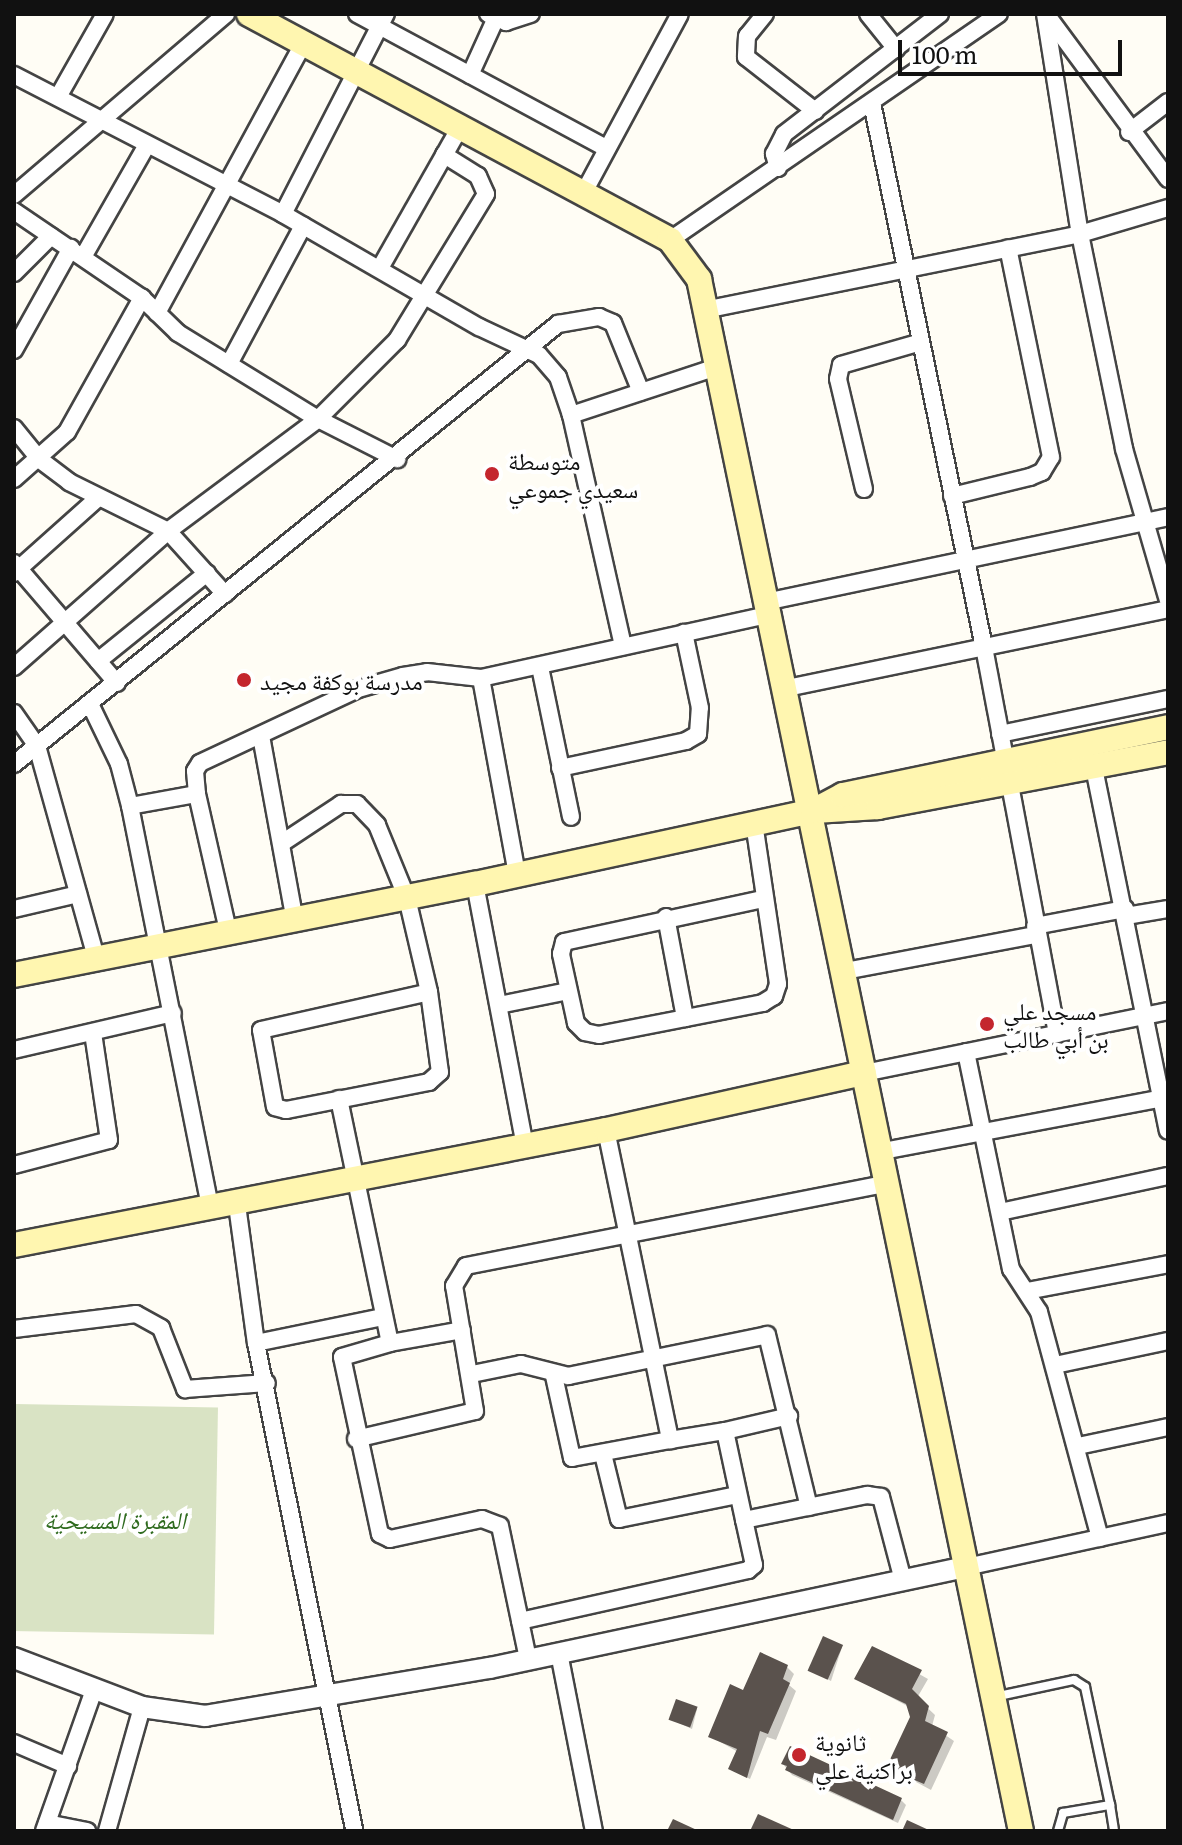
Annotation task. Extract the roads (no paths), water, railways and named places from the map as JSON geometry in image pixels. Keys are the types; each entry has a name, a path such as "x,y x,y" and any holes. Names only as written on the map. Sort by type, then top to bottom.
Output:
{"main road":[{"path":"249,14 670,240 699,279 709,309 1021,1831"},
{"path":"1008,772 1168,727"},
{"path":"14,975 229,935 813,811 843,795 1008,772 1094,768 1168,752"},
{"path":"14,1245 237,1205 606,1130 864,1073"}],"street":[{"path":"58,97 105,14"},
{"path":"14,195 226,14"},
{"path":"357,14 382,20 470,75 606,148"},
{"path":"470,75 492,16 518,21 531,14"},
{"path":"583,194 680,14"},
{"path":"765,14 747,36 746,57 815,111"},
{"path":"868,14 896,49"},
{"path":"778,168 776,144 940,14"},
{"path":"670,240 999,14"},
{"path":"1045,14 1129,132 1168,179"},
{"path":"1045,14 1080,234 1144,521 1168,600"},
{"path":"283,214 382,20"},
{"path":"157,313 303,44"},
{"path":"14,75 283,214 380,268 426,299 549,364 571,415 623,646"},
{"path":"1129,132 1168,102"},
{"path":"872,103 964,562 984,647 1035,931 1057,1034"},
{"path":"380,268 459,129"},
{"path":"14,350 147,145"},
{"path":"14,667 168,531 318,419 370,372 426,299 486,194 478,176 444,155"},
{"path":"709,309 1080,234 1168,208"},
{"path":"14,211 142,298 178,333 318,419 397,459"},
{"path":"229,364 303,226"},
{"path":"14,273 51,236"},
{"path":"952,496 1030,477 1049,465 1008,248"},
{"path":"14,479 67,432 142,298"},
{"path":"14,764 91,706 225,594 397,459 524,349 558,324 599,317 613,323 641,392"},
{"path":"864,489 838,379 841,365 921,342"},
{"path":"571,415 720,366"},
{"path":"14,428 39,459 98,498 168,531 225,594"},
{"path":"98,498 16,569 117,683"},
{"path":"229,935 197,794 195,771 200,763 358,689 427,672 481,678 540,667 684,633 771,608 1168,517"},
{"path":"98,661 207,573"},
{"path":"787,688 1168,609"},
{"path":"560,768 686,741 698,734 700,708 684,633"},
{"path":"540,667 571,817"},
{"path":"481,678 517,874"},
{"path":"1000,734 1168,699"},
{"path":"91,706 119,764 130,806 210,1208"},
{"path":"14,713 37,746 96,958"},
{"path":"261,736 295,921"},
{"path":"1094,768 1165,1097 1168,1131"},
{"path":"130,806 197,794"},
{"path":"282,843 328,809 357,804 389,847 407,898 429,992 440,1061 437,1078 286,1110 275,1107 261,1030 429,992"},
{"path":"754,823 778,984 774,996 763,1003 591,1034 576,1023 561,954 564,942 666,917 763,899"},
{"path":"475,884 525,1146"},
{"path":"14,909 78,894"},
{"path":"845,971 1125,913 1168,909"},
{"path":"666,917 685,1018"},
{"path":"499,1005 568,991"},
{"path":"864,1073 1168,1011"},
{"path":"14,1050 173,1013"},
{"path":"14,1165 109,1140 93,1033"},
{"path":"966,1052 1011,1269 1039,1312 1078,1446 1100,1538"},
{"path":"883,1151 1165,1097"},
{"path":"339,1099 390,1343"},
{"path":"606,1130 670,1440"},
{"path":"1000,1212 1168,1176"},
{"path":"356,1439 471,1415 477,1406 454,1286 466,1266 890,1183"},
{"path":"237,1205 256,1343 267,1383 324,1699 354,1831"},
{"path":"1027,1291 1168,1264"},
{"path":"14,1329 136,1314 161,1328 185,1389 267,1383"},
{"path":"256,1343 383,1317"},
{"path":"462,1330 390,1343 342,1357 356,1439 384,1538 482,1519 500,1526 528,1659"},
{"path":"472,1374 521,1364 554,1376 767,1335 809,1507"},
{"path":"1055,1365 1168,1341"},
{"path":"554,1376 569,1454 577,1459 789,1416"},
{"path":"1078,1446 1168,1427"},
{"path":"520,1621 748,1570 754,1565 725,1431"},
{"path":"603,1454 619,1519 737,1495"},
{"path":"744,1520 881,1497 903,1580"},
{"path":"14,1658 142,1707 205,1716 324,1699 559,1653 1168,1523"},
{"path":"559,1653 594,1831"},
{"path":"87,1831 45,1827 94,1690"},
{"path":"107,1831 142,1707"},
{"path":"14,1743 68,1766"}],"lane":[{"path":"994,1697 1074,1680 1085,1687 1114,1831"},
{"path":"1058,1831 1063,1813 1110,1805"}],"place":[{"name":"متوسطة سعيدي جموعي","path":"492,474"},
{"name":"مدرسة بوكفة مجيد","path":"244,680"},
{"name":"مسجد علي بن أبي طالب","path":"987,1024"},
{"name":"ثانوية براكنية علي","path":"799,1755"}],"park label":[{"name":"المقبرة المسيحية","path":"115,1519"}]}
